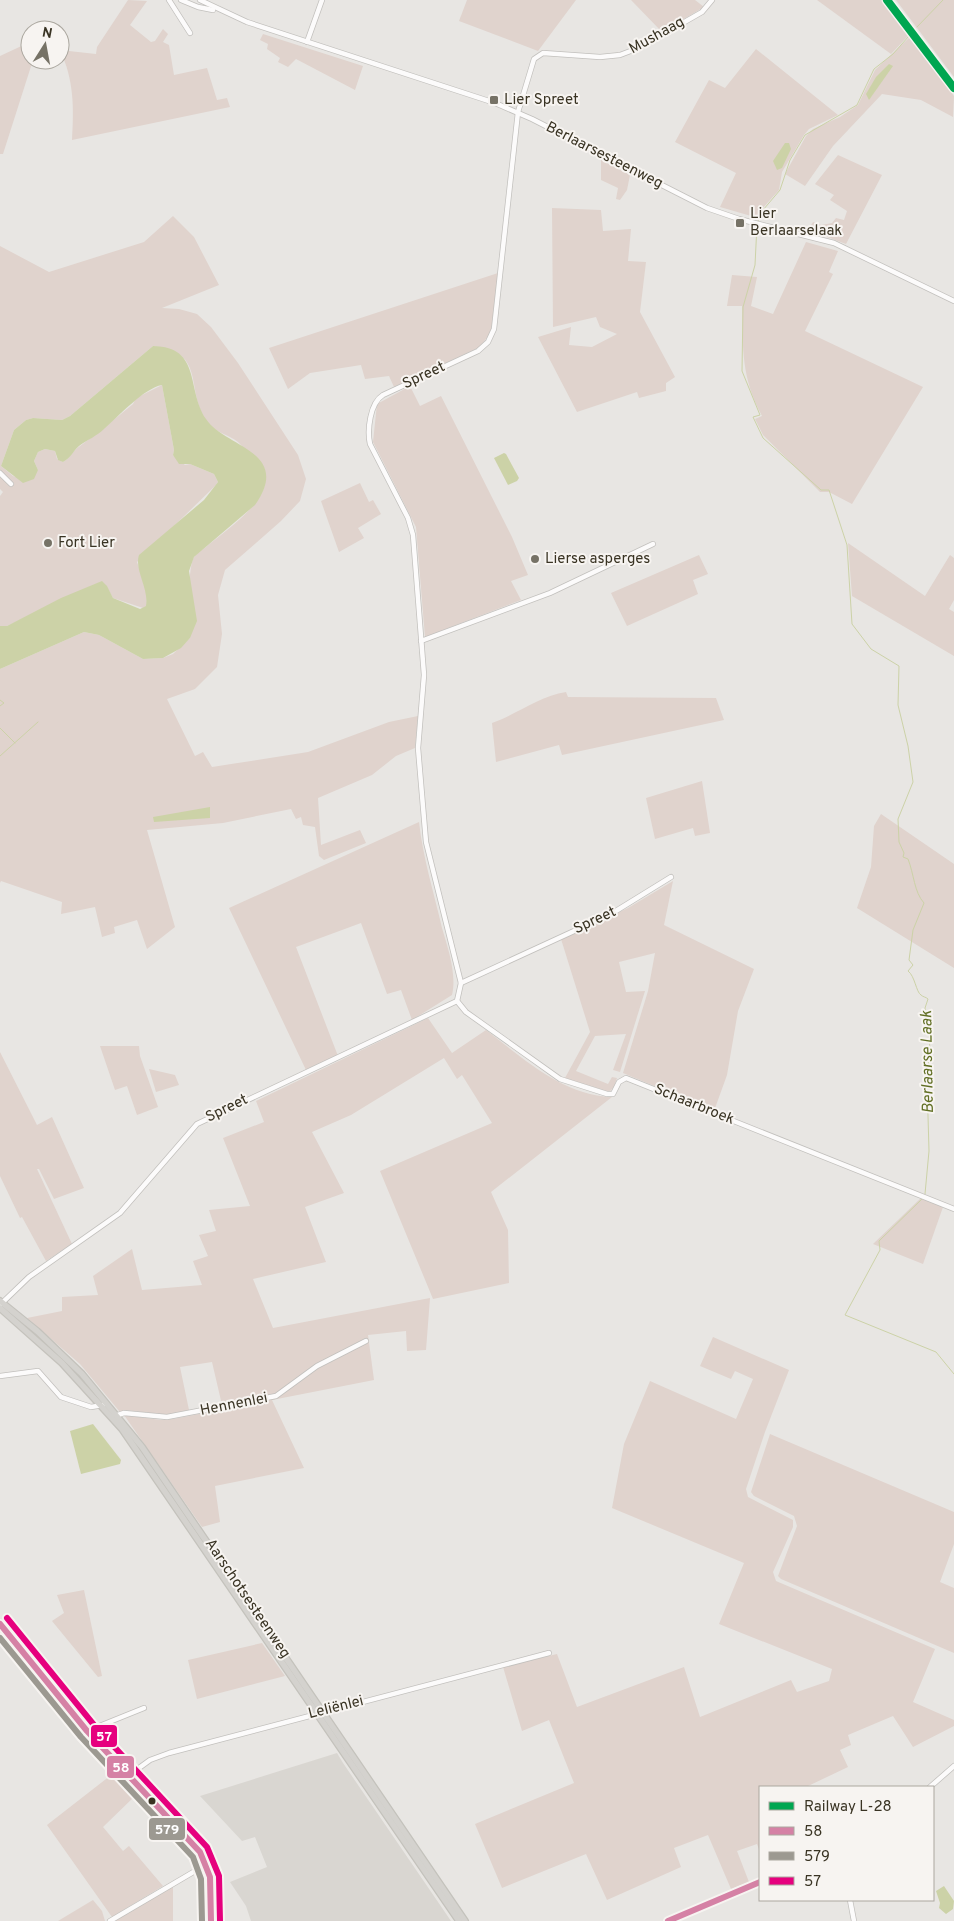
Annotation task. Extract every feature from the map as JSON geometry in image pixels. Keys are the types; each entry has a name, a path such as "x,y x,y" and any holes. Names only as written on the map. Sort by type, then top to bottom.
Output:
{"main road":[{"name":"Aarschotsesteenweg","path":"0,1304 103,1405 140,1453 465,1921"},
{"name":"Aarschotsesteenweg","path":"0,1304 37,1332 82,1374 118,1415 161,1474 459,1921"}],"street":[{"path":"169,0 190,33"},
{"name":"Berlaarsesteenweg","path":"181,0 198,7 216,9"},
{"name":"Berlaarsesteenweg","path":"200,0 241,20 463,91 518,112 706,208 757,224 834,243 954,301"},
{"path":"307,42 322,0"},
{"name":"Mushaag","path":"518,112 534,59 539,54 620,55 641,47 702,12 712,0"},
{"name":"Spreet","path":"0,1304 29,1277 120,1213 197,1124 457,1000 460,983 426,842 418,748 424,684 412,526 370,444 369,432 374,406 379,398 478,350 491,338 494,329 518,112"},
{"path":"0,473 11,484"},
{"path":"421,641 550,592 653,544"},
{"name":"Spreet","path":"460,983 611,914 671,876"},
{"name":"Schaarbroek","path":"457,1000 466,1012 566,1082 613,1094 619,1082 626,1078 954,1209"},
{"name":"Hennenlei","path":"118,1415 124,1413 167,1418 276,1396 317,1366 366,1341"},
{"path":"0,1376 38,1372 61,1397 91,1407 103,1405"},
{"path":"0,1624 87,1731 200,1852 207,1864 212,1886 211,1921"},
{"name":"Leliënlei","path":"128,1776 146,1762 159,1756 549,1653"},
{"path":"87,1731 144,1708"},
{"path":"931,1786 954,1766"},
{"path":"110,1921 207,1864"},
{"path":"668,1921 759,1882"},
{"path":"850,1901 854,1921"}],"shaded area":[{"path":"128,0 147,1 130,25 151,42 155,41 163,29 168,34 163,42 169,45 174,75 207,68 217,100 227,98 230,107 72,140 72,94 67,70 70,70 70,51 96,54 97,47"},
{"path":"467,0 576,0 538,51 459,21"},
{"path":"631,0 695,0 704,7 662,32"},
{"path":"817,0 882,0 909,35 891,54"},
{"path":"896,0 954,0 954,77"},
{"path":"263,34 363,66 355,90 296,59 288,67 278,62 280,58 267,49 268,44 260,40"},
{"path":"910,37 954,96 953,117 921,100 882,94 833,146 805,186 785,174 806,136 813,129 840,117 858,105 875,70"},
{"path":"20,47 20,70 30,70 3,154 0,154 0,56"},
{"path":"756,49 838,115 809,129 804,135 782,172 779,190 762,209 758,218 720,207 736,173 675,142 709,80 725,88"},
{"path":"889,64 893,66 869,100 866,94 876,77"},
{"path":"785,143 789,143 791,149 782,168 777,170 773,161"},
{"path":"838,155 882,175 846,244 808,230 813,222 821,225 832,223 836,218 844,220 847,211 830,200 834,195 815,184"},
{"path":"601,160 630,175 627,190 620,200 616,199 618,188 601,180"},
{"path":"552,208 601,210 603,231 631,229 628,261 646,262 640,312 675,377 666,383 666,391 639,398 637,392 577,412 538,337 571,327 569,345 592,347 617,334 600,327 596,317 553,327"},
{"path":"173,216 194,237 219,285 162,308 179,309 197,314 211,327 238,363 298,455 306,479 300,501 281,521 225,570 218,595 222,634 217,667 195,689 167,699 195,756 203,752 212,767 308,752 389,722 418,716 415,748 396,756 372,775 318,798 321,845 360,830 366,843 324,860 319,856 315,827 303,825 301,817 296,819 291,809 223,823 147,830 175,927 147,949 137,920 114,927 115,933 102,937 95,907 61,914 62,902 1,881 0,883 0,669 84,632 99,635 143,659 163,658 173,654 190,638 189,585 193,559 242,518 263,491 265,483 258,468 238,442 216,430 209,424 201,412 192,375 182,356 170,350 153,346 70,416 62,420 33,418 26,420 14,430 1,466 13,476 19,478 38,470 34,461 38,452 45,449 55,451 57,459 63,462 133,404 136,398 162,385 174,450 173,455 185,465 190,464 214,474 218,482 137,562 146,588 147,606 143,608 113,598 108,589 87,588 7,626 0,626 0,496 3,492 0,489 0,246 49,272 144,242"},
{"path":"806,242 838,251 829,272 833,274 805,331 923,387 852,504 829,492 820,492 763,435 755,419 762,416 750,388 744,362 742,306 727,306 732,275 757,277 751,306 773,314"},
{"path":"498,273 491,332 480,347 394,387 389,376 365,379 361,365 310,373 288,389 269,348"},
{"path":"153,346 169,348 179,354 186,362 200,407 206,419 215,429 252,452 261,461 266,473 265,487 255,505 194,557 189,571 197,621 190,638 181,648 163,658 143,659 99,635 84,632 0,669 0,626 7,626 61,598 102,581 113,598 140,609 146,606 145,593 138,567 139,555 204,500 218,482 214,474 190,464 179,464 173,455 174,450 162,385 147,391 139,397 101,431 79,446 63,462 58,460 55,451 45,449 38,452 34,461 38,470 34,479 23,483 1,466 14,430 26,420 33,418 62,420 70,416"},
{"path":"410,386 420,406 441,396 512,537 528,575 511,581 521,600 425,637 416,527 373,442 377,404"},
{"path":"504,453 519,478 508,485 494,458"},
{"path":"360,483 369,502 373,500 381,514 358,528 364,538 339,552 321,501"},
{"path":"848,543 925,596 950,555 954,558 954,600 949,609 954,612 954,656 852,596"},
{"path":"699,555 708,574 693,580 698,594 627,626 611,593"},
{"path":"566,692 568,697 716,698 724,720 562,755 559,745 496,762 492,723 547,697"},
{"path":"702,781 710,833 695,836 693,828 655,839 646,798"},
{"path":"210,807 210,818 154,822 153,817"},
{"path":"881,814 954,864 954,968 857,908 871,867 874,826"},
{"path":"419,822 426,862 451,962 452,995 412,1020 401,990 387,994 361,923 296,947 338,1056 306,1070 229,908"},
{"path":"673,881 664,925 754,969 738,1011 727,1075 714,1111 623,1073 648,991 655,953 619,962 626,992 645,991 620,1072 613,1070 626,1034 595,1036 576,1071 608,1084 612,1077 617,1078 614,1087 609,1092 565,1078 590,1032 561,939 628,908"},
{"path":"428,1018 452,1053 486,1030 544,1074 560,1083 594,1095 612,1097 491,1192 508,1230 509,1283 433,1299 380,1171 492,1123 462,1075 457,1079 444,1058 351,1115 312,1132 344,1193 305,1207 326,1262 253,1279 273,1328 430,1298 426,1350 407,1351 406,1331 368,1335 374,1380 272,1400 304,1468 215,1486 220,1522 202,1527 124,1415 161,1420 173,1419 271,1400 271,1396 222,1405 212,1362 180,1367 189,1410 167,1415 125,1410 120,1412 80,1364 27,1318 62,1311 62,1297 98,1295 93,1276 132,1249 142,1290 202,1285 193,1261 208,1256 199,1235 216,1231 209,1210 250,1206 223,1138 264,1122 256,1101"},
{"path":"100,1046 139,1046 140,1056 158,1107 137,1115 127,1086 115,1090"},
{"path":"0,1052 37,1125 52,1117 84,1188 54,1199 39,1169 37,1169 72,1244 46,1261 22,1217 20,1218 0,1176"},
{"path":"149,1069 175,1075 179,1085 156,1092"},
{"path":"921,1198 943,1207 923,1264 873,1244"},
{"path":"713,1337 789,1370 765,1432 746,1489 748,1497 793,1520 793,1527 773,1572 776,1581 935,1649 913,1702 954,1720 954,1726 913,1747 893,1716 848,1735 851,1745 840,1750 848,1767 808,1786 759,1786 759,1849 757,1844 737,1851 749,1882 731,1889 708,1835 674,1848 681,1867 607,1900 586,1854 502,1888 475,1824 574,1783 549,1720 522,1731 503,1667 557,1654 577,1707 684,1667 700,1717 791,1680 797,1692 829,1681 832,1669 719,1624 744,1563 612,1508 624,1444 650,1381 736,1419 753,1379 735,1371 731,1379 700,1366"},
{"path":"93,1424 121,1460 120,1464 81,1474 70,1431"},
{"path":"770,1434 954,1512 954,1544 940,1582 954,1588 954,1653 781,1579 778,1576 797,1526 794,1516 754,1496 751,1492"},
{"path":"84,1590 102,1676 98,1677 52,1621 64,1613 57,1595"},
{"path":"262,1643 285,1676 197,1699 188,1660"},
{"path":"337,1753 451,1921 251,1921 246,1906 230,1882 267,1867 255,1837 242,1841 200,1796"},
{"path":"115,1772 137,1794 103,1827 123,1851 129,1846 163,1886 112,1917 47,1825"},
{"path":"173,1886 173,1921 115,1921 167,1890"},
{"path":"944,1886 954,1901 953,1909 946,1914 939,1908 940,1903 936,1891"},
{"path":"93,1900 102,1911 105,1921 58,1921"}],"waterway":[{"name":"Berlaarse Laak","path":"917,27 943,0"},
{"name":"Berlaarse Laak","path":"758,221 763,210 780,190 790,160 805,135 857,105 874,69 893,54 909,36"},
{"name":"Berlaarse Laak","path":"757,225 755,265 743,307 742,371 760,415 753,417 763,438 821,490 829,490 847,545 852,624 871,649 899,666 898,705 908,746 913,782 898,819 899,842 904,853 903,857 908,859 916,888 924,903 913,930 909,960 913,965 908,971 919,993 928,999 925,1008 930,1048 927,1081 929,1151 925,1194"},
{"path":"0,700 4,703 0,706"},
{"path":"0,756 38,722"},
{"path":"0,728 15,743"},
{"name":"Berlaarse Laak","path":"923,1198 879,1241 880,1250 845,1315 936,1352 954,1374"}],"rail line":[{"name":"L-28","path":"887,0 954,88"}],"transit line":[{"name":"57","path":"7,1618 94,1725 207,1847 219,1876 220,1921"},
{"name":"58","path":"0,1624 87,1731 200,1852 210,1877 211,1921"},
{"name":"579","path":"0,1638 81,1737 193,1857 201,1879 202,1921"},
{"name":"58","path":"668,1921 759,1882"}],"place":[{"name":"Lier Spreet","path":"494,100"},
{"name":"Lier Berlaarselaak","path":"740,223"},
{"name":"Fort Lier","path":"48,543"},
{"name":"Lierse asperges","path":"535,559"}]}
